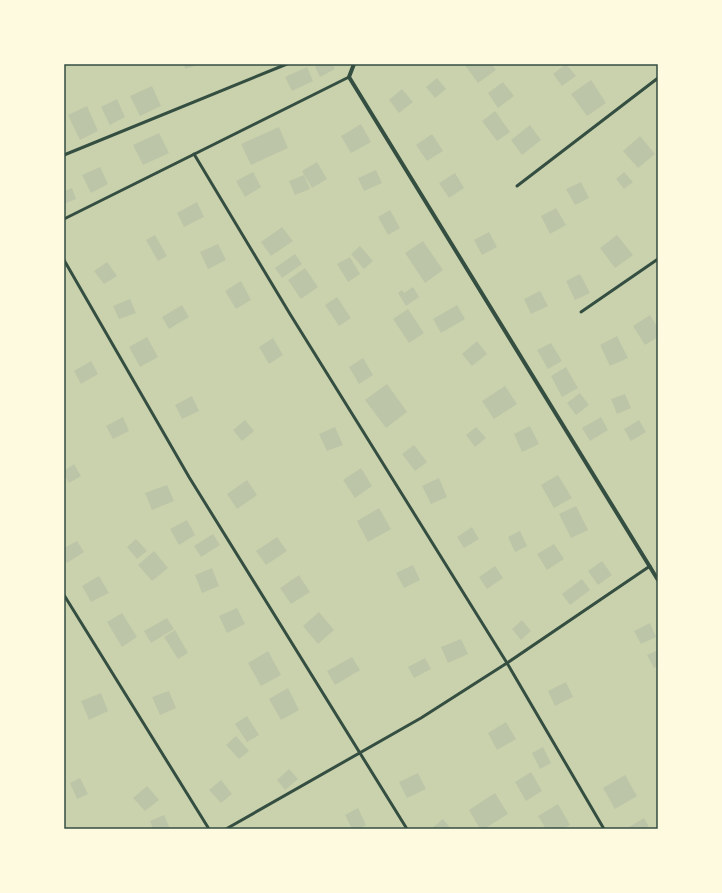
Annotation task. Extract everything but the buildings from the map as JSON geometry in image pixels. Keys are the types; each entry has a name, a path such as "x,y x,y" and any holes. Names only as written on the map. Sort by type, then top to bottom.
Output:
{"street":[{"path":"354,64 348,77 658,580"}],"lane":[{"path":"64,155 287,64"},
{"path":"64,219 348,77"},
{"path":"517,186 658,78"},
{"path":"194,154 294,321 507,663 604,829"},
{"path":"581,312 658,259"},
{"path":"64,260 189,476 359,754 407,829"},
{"path":"226,829 421,718 507,663 650,566"},
{"path":"64,595 209,829"}],"green space":[{"path":"64,64 658,64 658,829 64,829"}]}
